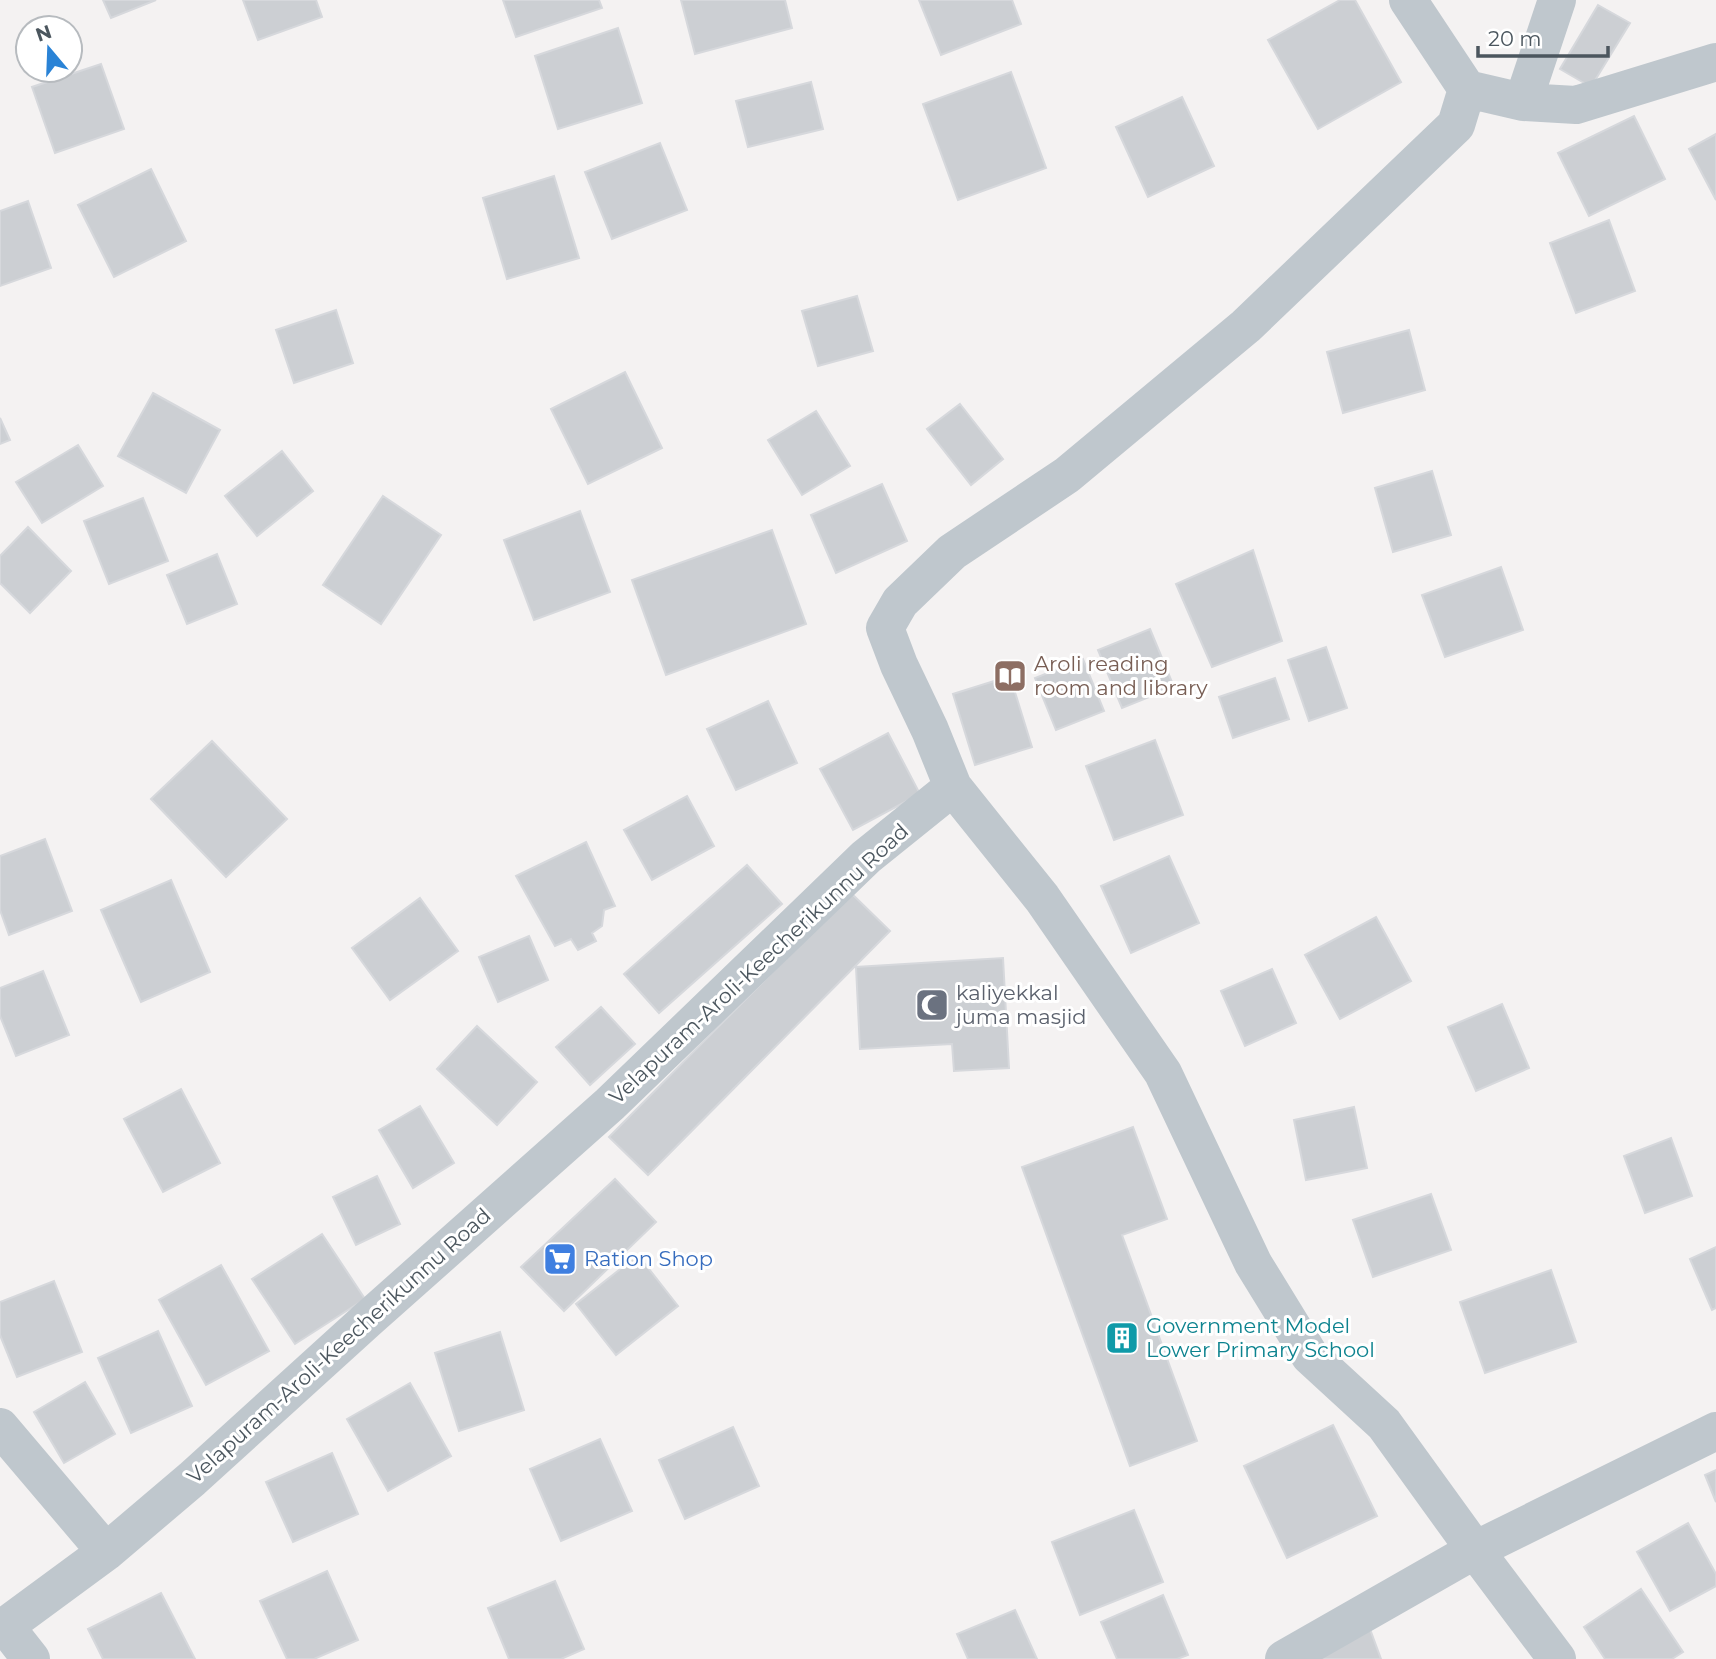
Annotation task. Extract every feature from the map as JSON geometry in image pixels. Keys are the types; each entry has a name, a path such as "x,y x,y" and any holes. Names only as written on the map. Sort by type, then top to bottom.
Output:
{"street":[{"path":"1408,0 1467,89 1523,102 1576,105 1716,62"},
{"path":"1523,102 1557,0"},
{"path":"1467,89 1457,125 1246,326 1067,475 952,552 900,602 885,628 953,787 1042,898 1163,1073 1253,1263 1310,1356 1384,1424 1557,1659"},
{"name":"Velapuram-Aroli-Keecherikunnu Road","path":"3,1628 106,1552 192,1479 610,1104 866,858 953,787"},
{"path":"0,1427 106,1552"},
{"path":"1284,1659 1475,1550 1716,1431"},
{"path":"3,1628 31,1659"}],"building":[{"path":"103,0 156,0 111,18"},
{"path":"243,0 316,0 322,17 258,40"},
{"path":"503,0 599,0 602,8 516,37"},
{"path":"681,0 785,0 792,28 695,54"},
{"path":"919,0 1012,0 1021,24 941,55"},
{"path":"1340,0 1355,0 1401,82 1318,129 1268,40"},
{"path":"1598,5 1630,23 1591,87 1560,69"},
{"path":"618,28 642,103 558,129 535,56"},
{"path":"101,64 124,129 55,153 32,87 41,84 84,84 84,70"},
{"path":"1011,72 1046,168 958,200 923,104"},
{"path":"811,82 823,129 748,147 736,101"},
{"path":"1182,97 1214,166 1148,197 1116,127"},
{"path":"1634,116 1665,179 1589,216 1558,153"},
{"path":"1716,134 1716,200 1689,149"},
{"path":"660,143 687,210 612,239 585,172"},
{"path":"151,169 186,241 114,277 78,205"},
{"path":"554,176 579,258 507,279 483,198"},
{"path":"28,201 51,268 0,286 0,211"},
{"path":"1609,220 1635,291 1576,313 1550,243"},
{"path":"857,296 873,351 818,366 802,311"},
{"path":"336,310 353,363 294,383 276,330"},
{"path":"1409,330 1425,390 1343,413 1327,352"},
{"path":"625,372 662,448 588,484 551,409"},
{"path":"153,393 220,430 186,493 118,456"},
{"path":"960,404 1003,459 971,485 927,429"},
{"path":"816,411 850,466 802,495 768,440"},
{"path":"0,418 10,440 0,444"},
{"path":"78,445 103,486 42,523 16,482"},
{"path":"282,451 313,491 257,536 225,496"},
{"path":"1432,471 1451,535 1393,552 1375,488"},
{"path":"882,484 907,541 836,573 811,515"},
{"path":"383,496 441,535 381,624 323,585"},
{"path":"143,498 168,561 109,584 84,521"},
{"path":"580,511 610,592 534,620 504,540"},
{"path":"28,527 71,571 30,613 0,583 0,556"},
{"path":"772,530 806,624 666,675 632,580"},
{"path":"1253,550 1282,641 1212,667 1176,584"},
{"path":"217,554 237,604 187,624 167,575"},
{"path":"1501,567 1523,630 1445,657 1422,595"},
{"path":"1150,629 1174,687 1122,708 1098,650"},
{"path":"1326,647 1347,708 1309,721 1288,660"},
{"path":"1083,659 1104,711 1056,730 1035,678"},
{"path":"1010,676 1032,747 975,765 953,694"},
{"path":"1275,678 1289,719 1233,738 1219,697"},
{"path":"768,701 797,763 736,790 707,729"},
{"path":"888,733 920,794 853,830 820,769"},
{"path":"1155,740 1183,815 1114,840 1086,766"},
{"path":"212,741 287,819 226,877 151,799"},
{"path":"687,796 714,846 652,880 624,830"},
{"path":"45,839 72,911 9,935 0,910 0,856"},
{"path":"586,842 615,906 604,910 602,926 592,933 596,941 578,950 571,939 555,946 516,876"},
{"path":"1169,856 1199,923 1131,953 1101,886"},
{"path":"747,865 782,904 659,1013 624,974"},
{"path":"171,880 210,972 141,1002 101,910"},
{"path":"851,893 890,931 648,1175 609,1137"},
{"path":"420,898 458,951 390,1000 352,948"},
{"path":"1376,917 1411,981 1340,1019 1305,955"},
{"path":"529,936 548,980 498,1002 479,957"},
{"name":"kaliyekkal juma masjid","path":"1003,958 1009,1068 954,1071 952,1044 860,1049 856,967"},
{"path":"1272,969 1296,1023 1245,1046 1221,991"},
{"path":"43,971 69,1035 16,1056 0,1016 0,988"},
{"path":"1502,1004 1529,1068 1476,1091 1448,1027"},
{"path":"601,1007 635,1044 590,1085 556,1047"},
{"path":"477,1026 537,1082 497,1125 437,1069"},
{"path":"181,1089 220,1163 163,1192 124,1119"},
{"path":"420,1106 454,1163 413,1188 379,1130"},
{"path":"1354,1107 1367,1168 1306,1180 1294,1120"},
{"name":"Government Model Lower Primary School","path":"1133,1127 1167,1219 1122,1235 1197,1441 1130,1466 1022,1167"},
{"path":"1671,1138 1692,1196 1645,1213 1624,1156"},
{"path":"377,1176 400,1224 356,1245 333,1197"},
{"path":"615,1179 656,1222 564,1311 521,1267"},
{"path":"1431,1194 1451,1250 1373,1277 1353,1220"},
{"path":"322,1234 365,1299 295,1344 252,1279"},
{"path":"1716,1247 1716,1308 1712,1310 1690,1259"},
{"path":"638,1255 678,1306 616,1355 576,1304"},
{"path":"221,1265 269,1351 206,1385 159,1300"},
{"path":"1551,1270 1576,1342 1485,1373 1460,1302"},
{"path":"54,1281 82,1352 17,1377 0,1335 0,1302"},
{"path":"158,1331 192,1406 131,1433 98,1358"},
{"path":"500,1332 524,1410 459,1431 435,1353"},
{"path":"85,1382 115,1434 64,1463 34,1412"},
{"path":"410,1383 451,1456 388,1491 347,1419"},
{"path":"1333,1425 1377,1516 1287,1558 1244,1466"},
{"path":"733,1427 759,1486 685,1519 659,1460"},
{"path":"600,1439 632,1511 561,1541 530,1469"},
{"path":"332,1453 358,1514 293,1542 266,1482"},
{"path":"1716,1470 1716,1502 1705,1475"},
{"path":"1134,1510 1163,1582 1080,1615 1052,1542"},
{"path":"1688,1523 1716,1574 1716,1586 1670,1611 1637,1552"},
{"path":"327,1571 358,1640 314,1659 287,1659 260,1601"},
{"path":"555,1581 584,1649 561,1659 509,1659 488,1608"},
{"path":"1641,1589 1683,1652 1672,1659 1605,1659 1584,1627"},
{"path":"161,1593 195,1659 103,1659 88,1629"},
{"path":"1163,1595 1188,1655 1177,1659 1117,1659 1101,1622"},
{"path":"1015,1610 1037,1659 968,1659 957,1634"},
{"path":"1370,1629 1381,1659 1323,1659 1319,1647"}],"place":[{"name":"Aroli reading room and library","path":"1010,676"},
{"name":"kaliyekkal juma masjid","path":"932,1005"},
{"name":"Ration Shop","path":"560,1259"},
{"name":"Government Model Lower Primary School","path":"1122,1338"}]}
